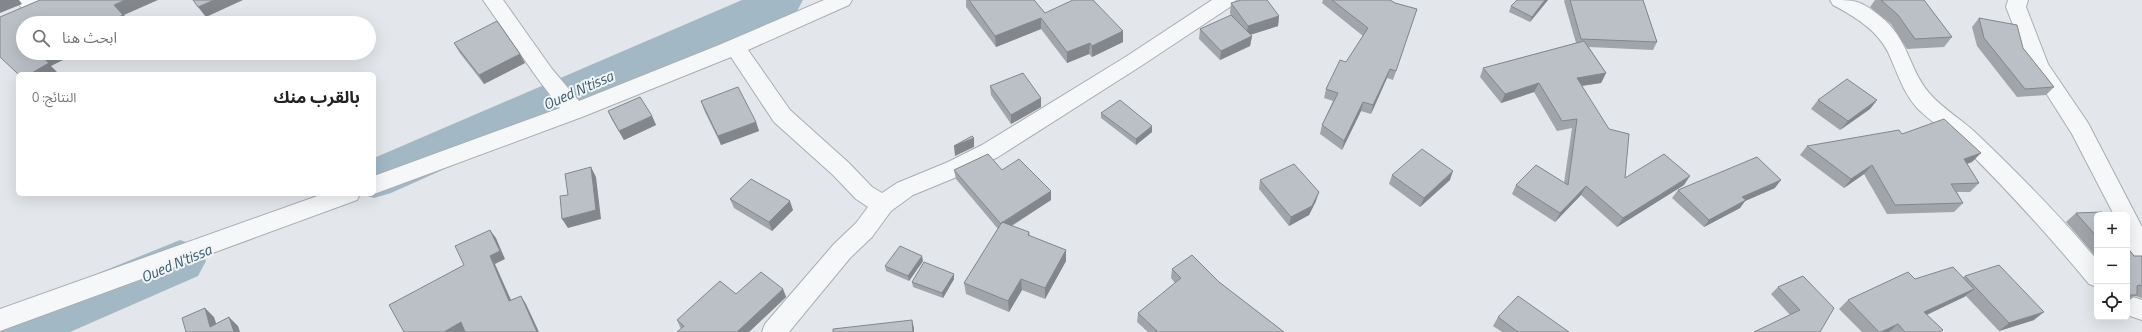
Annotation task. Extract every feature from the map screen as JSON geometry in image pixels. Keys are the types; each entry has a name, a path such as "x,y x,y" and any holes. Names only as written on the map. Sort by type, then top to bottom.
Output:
{"street":[{"path":"14,17 30,4 51,0"},
{"path":"493,0 544,74 575,110"},
{"path":"376,184 575,110 735,47 842,0"},
{"path":"774,332 842,251 864,230 883,205 905,189 956,168 990,151 1134,61 1226,0"},
{"path":"1840,0 1858,9 1882,30 1895,47 1906,74 1921,98 1968,137 2018,186 2049,220 2094,274"},
{"path":"2018,0 2016,7 2039,66 2080,129 2123,212"},
{"path":"735,47 782,116 841,169 864,193 883,205"},
{"path":"0,320 343,196"},
{"path":"2130,225 2142,251"},
{"path":"2130,306 2142,310"}],"building":[{"path":"40,0 125,0 114,5 123,15 121,16 16,16 16,60 46,60 49,63 33,72 16,72 0,57 0,17"},
{"path":"193,0 214,0 198,7"},
{"path":"969,0 1034,0 1045,13 1073,0 1093,0 1123,31 1092,46 1090,43 1067,52 1041,18 995,36"},
{"path":"1241,0 1267,0 1279,16 1248,26 1231,3"},
{"path":"1332,0 1390,0 1395,3 1417,9 1396,71 1390,69 1373,105 1363,102 1344,141 1322,125 1338,93 1326,89 1340,60 1346,62 1368,28"},
{"path":"1517,0 1545,0 1532,17 1511,6"},
{"path":"1570,0 1643,0 1657,42 1581,39"},
{"path":"1881,0 1924,0 1952,37 1915,39 1898,15"},
{"path":"1231,15 1252,36 1221,51 1200,29"},
{"path":"1979,18 2017,25 2023,48 2054,87 2025,89 1984,38"},
{"path":"497,21 520,54 479,75 454,43"},
{"path":"1584,41 1606,73 1577,78 1609,129 1629,134 1625,178 1664,154 1690,176 1623,218 1586,186 1560,213 1516,185 1536,165 1568,185 1577,119 1562,121 1539,83 1505,94 1483,68"},
{"path":"1023,73 1041,98 1011,115 990,86"},
{"path":"1847,79 1877,100 1848,121 1818,100"},
{"path":"738,87 756,122 718,136 701,101"},
{"path":"640,97 652,116 619,131 608,111"},
{"path":"1120,100 1152,126 1136,139 1101,113"},
{"path":"1944,119 1981,153 1964,159 1979,183 1951,184 1963,203 1895,205 1872,165 1851,179 1807,146 1899,130 1902,134"},
{"path":"972,136 974,138 954,146"},
{"path":"1422,149 1453,171 1424,198 1392,175"},
{"path":"988,154 1002,170 1019,159 1051,191 1001,224 954,170"},
{"path":"1757,157 1781,180 1742,197 1746,200 1709,220 1678,190"},
{"path":"1294,164 1319,192 1312,206 1291,217 1260,180"},
{"path":"591,167 596,210 562,219 560,196 568,195 565,174"},
{"path":"751,179 790,201 769,222 730,199"},
{"path":"2094,212 2094,234 2076,213"},
{"path":"1002,222 1029,232 1028,235 1066,250 1045,288 1021,279 1008,301 964,283"},
{"path":"490,230 500,251 490,256 509,301 521,296 537,332 465,332 461,322 444,332 404,332 389,305 464,265 455,246"},
{"path":"900,246 922,256 908,276 885,266"},
{"path":"2130,251 2134,256 2142,256 2142,286 2137,286 2137,295 2130,295"},
{"path":"1192,255 1219,282 1284,332 1156,332 1157,331 1138,313 1181,278 1172,269"},
{"path":"924,262 954,274 942,293 912,282"},
{"path":"1999,265 2044,312 2009,323 1965,276"},
{"path":"1953,267 1974,289 1924,312 1943,330 1939,332 1905,332 1898,324 1879,332 1848,300 1908,272 1915,279"},
{"path":"761,272 783,289 737,332 677,332 684,326 677,320 720,281 736,294"},
{"path":"1803,276 1834,308 1820,332 1754,332 1800,310 1778,287"},
{"path":"1518,296 1569,332 1518,332 1498,317"},
{"path":"205,308 210,327 229,317 234,332 186,332 182,318"},
{"path":"912,320 913,332 833,332 833,329"}],"waterway":[{"name":"Oued N'tissa","path":"376,178 782,0"},
{"name":"Oued N'tissa","path":"14,332 180,261"}]}
